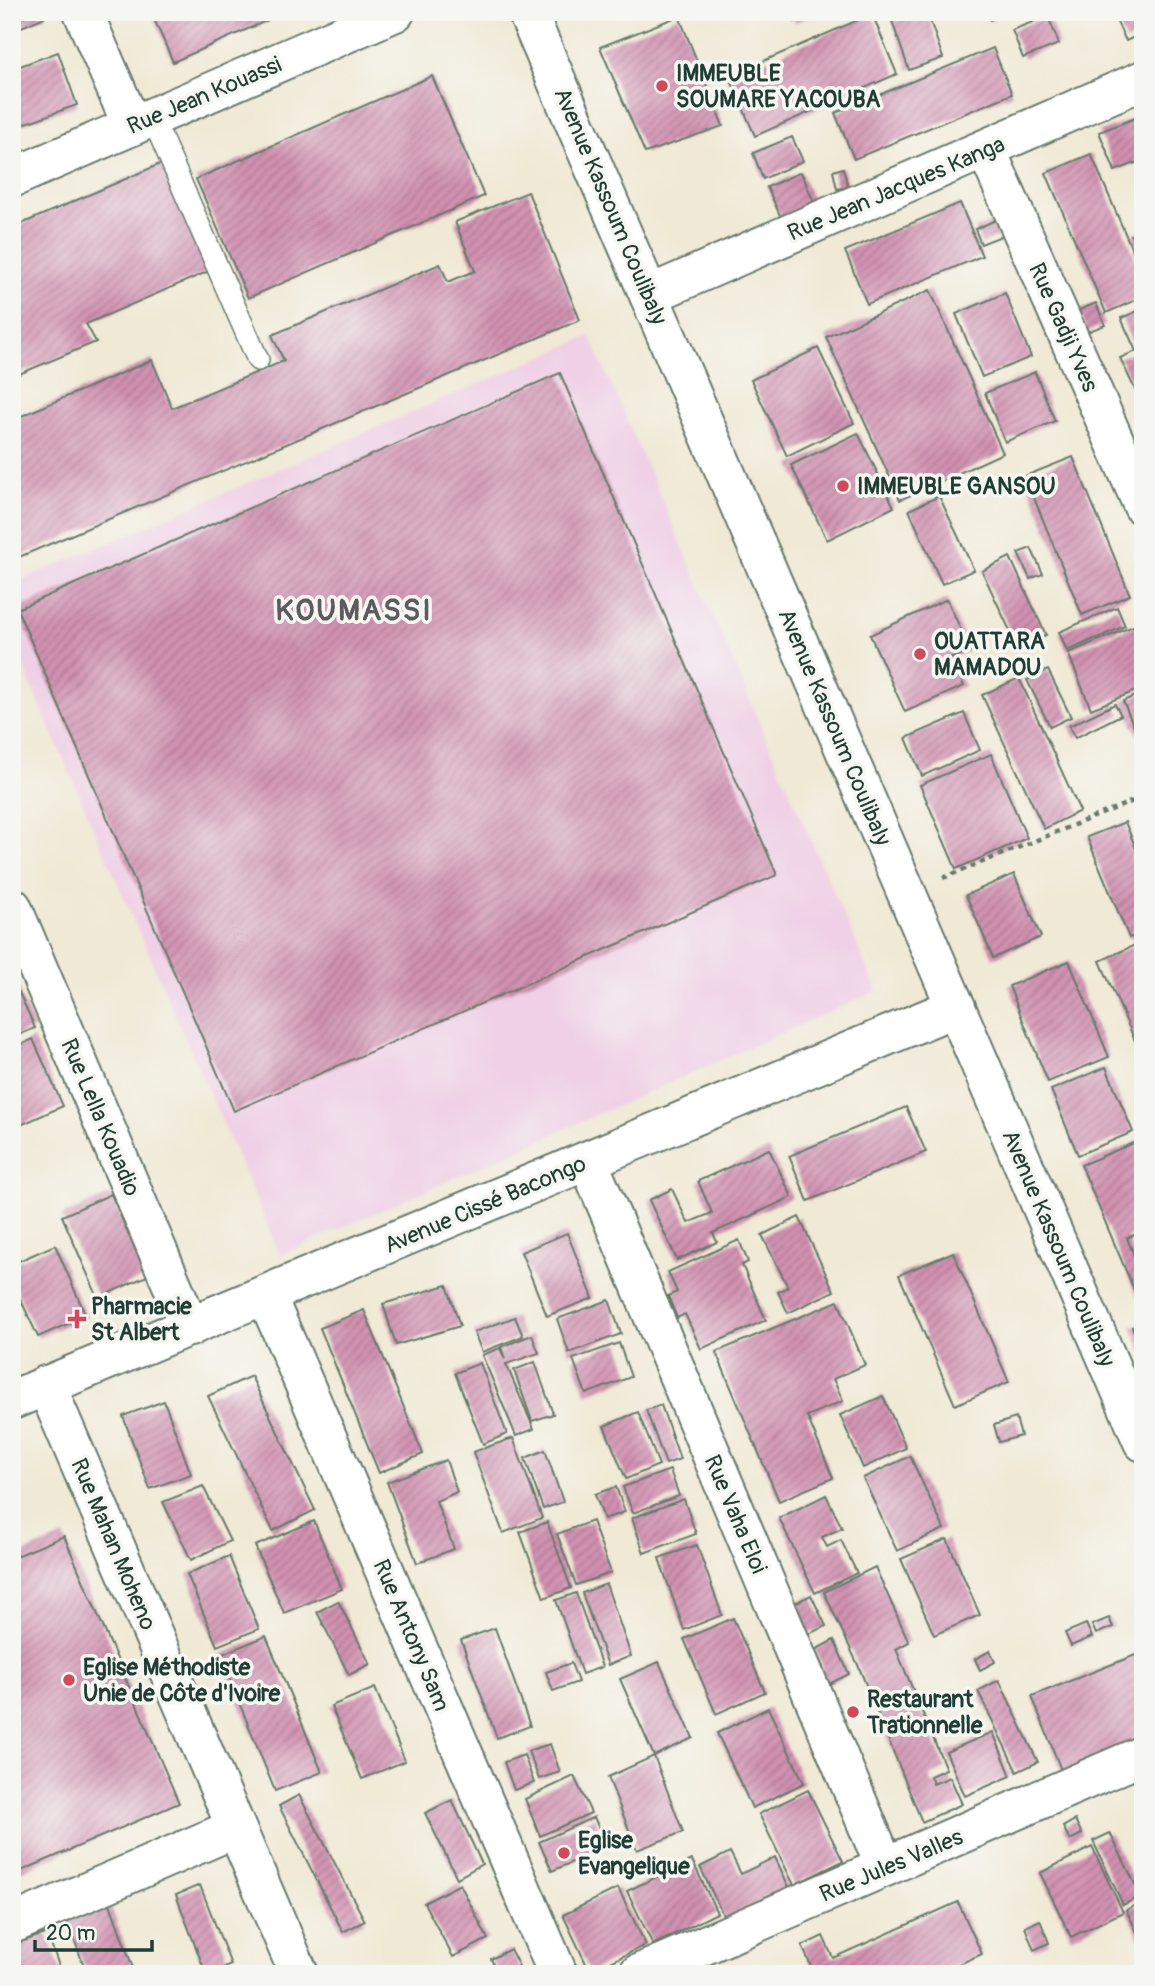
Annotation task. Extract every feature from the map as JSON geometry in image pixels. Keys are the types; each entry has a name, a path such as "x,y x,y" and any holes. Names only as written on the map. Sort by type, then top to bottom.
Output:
{"street":[{"path":"83,12 142,122"},
{"name":"Rue Jean Kouassi","path":"12,178 396,12"},
{"name":"Avenue Kassoum Coulibaly","path":"527,12 1139,1425"},
{"name":"Rue Jean Jacques Kanga","path":"649,295 1143,80"},
{"name":"Rue Gadji Yves","path":"986,149 1143,506"},
{"name":"Rue Lella Kouadio","path":"12,907 190,1326"},
{"name":"Avenue Cissé Bacongo","path":"29,1392 956,1007"},
{"name":"Rue Vaha Eloi","path":"588,1161 885,1867"},
{"name":"Rue Antony Sam","path":"265,1295 558,1974"},
{"name":"Rue Mahan Moheno","path":"29,1392 236,1828 299,1974"},
{"name":"Rue Jules Valles","path":"638,1974 1143,1755"},
{"path":"12,1924 236,1828"}],"lane":[{"path":"142,122 258,360"}],"path":[{"path":"907,893 1143,797"}],"shaded area":[{"path":"590,336 877,991 280,1255 12,641 12,584"}],"building":[{"path":"12,12 43,12 45,17 12,31"},
{"path":"151,12 273,12 275,17 173,62"},
{"path":"791,12 817,12 795,22"},
{"path":"918,12 927,12 943,58 909,70 892,21"},
{"path":"987,12 1009,12 990,20"},
{"path":"1112,12 1143,12 1143,33 1126,41"},
{"path":"872,14 897,74 755,136 729,76"},
{"name":"IMMEUBLE SOUMARE YACOUBA","path":"679,16 723,126 645,153 600,47"},
{"path":"1048,16 1059,44 1023,58 1012,30"},
{"path":"993,48 1012,94 854,159 835,113"},
{"path":"58,52 77,105 12,128 12,69"},
{"path":"432,76 484,196 248,298 196,179"},
{"path":"1143,115 1143,160 1115,171 1099,132"},
{"path":"792,137 803,161 763,179 753,153"},
{"path":"1091,154 1143,275 1143,297 1106,313 1046,173"},
{"path":"167,161 214,269 86,324 96,342 12,377 12,228"},
{"path":"843,168 848,187 837,189 833,171"},
{"path":"801,172 816,207 783,222 767,187"},
{"path":"528,192 580,320 12,560 12,420 152,360 172,408 284,361 272,335 440,264 448,282 475,271 455,222"},
{"path":"960,203 982,256 867,304 845,251"},
{"path":"998,219 1004,235 981,244 975,229"},
{"path":"1143,230 1143,263 1131,235"},
{"path":"930,290 1003,453 900,500 826,337"},
{"path":"1005,293 1031,357 982,377 956,314"},
{"path":"1096,303 1105,325 1087,332 1079,310"},
{"path":"1143,309 1143,399 1140,400 1120,358 1136,351 1121,318"},
{"path":"818,348 854,423 787,456 751,380"},
{"path":"1035,372 1055,421 1005,442 985,393"},
{"path":"560,373 777,875 234,1111 17,609"},
{"name":"IMMEUBLE GANSOU","path":"858,433 894,507 827,540 791,465"},
{"path":"1073,457 1130,595 1082,615 1025,476"},
{"path":"939,496 974,570 942,584 909,510"},
{"path":"1031,548 1043,574 1030,579 1018,553"},
{"path":"1010,557 1046,635 1018,648 982,571"},
{"name":"OUATTARA MAMADOU","path":"947,599 970,650 951,659 964,686 905,712 870,635"},
{"path":"1117,607 1125,626 1067,651 1059,632"},
{"path":"1143,622 1143,688 1091,709 1068,653"},
{"path":"1048,670 1071,717 1050,727 1027,680"},
{"path":"1019,678 1080,811 1044,829 982,695"},
{"path":"1143,693 1143,748 1123,701"},
{"path":"1115,704 1121,715 1075,738 1069,726"},
{"path":"964,713 980,750 922,776 906,738"},
{"path":"991,754 1027,838 956,869 920,785"},
{"path":"1125,822 1143,865 1143,933 1129,938 1087,837"},
{"path":"1014,874 1041,937 993,958 966,895"},
{"path":"1139,943 1143,952 1143,1059 1100,961"},
{"path":"1069,961 1109,1057 1048,1082 1009,986"},
{"path":"12,977 35,1028 12,1038"},
{"path":"33,1039 63,1106 12,1129 12,1049"},
{"path":"1106,1067 1133,1132 1078,1155 1051,1090"},
{"path":"906,1107 926,1152 808,1201 789,1156"},
{"path":"1143,1139 1143,1231 1127,1238 1143,1277 1143,1311 1081,1165"},
{"path":"769,1149 792,1197 713,1233 717,1242 677,1260 649,1200 672,1189 688,1223 712,1213 698,1181"},
{"path":"111,1194 147,1276 98,1298 62,1216"},
{"path":"799,1217 834,1291 788,1313 778,1292 788,1287 762,1235"},
{"path":"567,1233 593,1298 547,1316 521,1252"},
{"path":"739,1240 748,1262 742,1265 766,1320 701,1349 685,1314 677,1318 668,1296 677,1292 668,1272"},
{"path":"55,1245 86,1316 38,1337 12,1281 12,1264"},
{"path":"953,1252 1009,1382 955,1405 899,1275"},
{"path":"447,1285 460,1326 396,1345 383,1304"},
{"path":"609,1300 621,1334 569,1353 557,1319"},
{"path":"838,1301 865,1365 833,1379 843,1401 807,1416 833,1478 779,1501 716,1352"},
{"path":"364,1310 423,1454 379,1473 320,1328"},
{"path":"515,1317 523,1336 482,1352 474,1332"},
{"path":"1143,1323 1143,1354 1132,1327"},
{"path":"532,1335 539,1353 506,1364 534,1429 516,1436 482,1355 500,1348 505,1359 501,1347"},
{"path":"619,1343 631,1377 586,1394 573,1359"},
{"path":"535,1362 553,1414 532,1421 514,1370"},
{"path":"480,1363 507,1434 483,1444 455,1373"},
{"path":"251,1376 315,1510 273,1531 208,1396"},
{"path":"883,1396 906,1448 863,1468 840,1415"},
{"path":"164,1401 191,1474 150,1489 123,1416"},
{"path":"661,1405 680,1459 666,1464 646,1410"},
{"path":"638,1412 659,1465 626,1479 604,1426"},
{"path":"1016,1418 1021,1436 999,1442 994,1425"},
{"path":"513,1438 542,1518 503,1533 473,1452"},
{"path":"545,1450 563,1502 543,1509 525,1458"},
{"path":"910,1456 944,1529 897,1551 863,1478"},
{"path":"446,1460 457,1492 436,1501 454,1549 417,1563 387,1482"},
{"path":"670,1470 679,1496 633,1513 623,1487"},
{"path":"203,1486 230,1541 191,1560 163,1502"},
{"path":"616,1487 625,1512 604,1519 595,1494"},
{"path":"826,1495 842,1528 822,1537 827,1547 841,1540 857,1573 815,1593 779,1518"},
{"path":"684,1499 696,1534 644,1553 632,1518"},
{"path":"314,1521 342,1589 284,1613 255,1546"},
{"path":"592,1521 611,1573 576,1585 557,1534"},
{"path":"547,1522 571,1588 544,1598 520,1532"},
{"name":"Eglise Méthodiste Unie de Côte d'Ivoire","path":"64,1536 179,1803 12,1875 12,1558"},
{"path":"947,1539 980,1615 934,1635 901,1559"},
{"path":"697,1545 722,1615 684,1630 659,1558"},
{"path":"229,1556 259,1629 217,1646 187,1574"},
{"path":"875,1567 909,1642 896,1649 946,1769 930,1776 933,1784 950,1777 962,1804 922,1822 858,1665 824,1592"},
{"path":"606,1584 631,1656 608,1665 582,1593"},
{"path":"576,1593 602,1667 582,1674 556,1600"},
{"path":"811,1595 826,1626 800,1638 785,1608"},
{"path":"338,1601 370,1664 349,1675 317,1612"},
{"path":"733,1618 765,1692 716,1714 684,1639"},
{"path":"1109,1618 1113,1627 1096,1634 1092,1625"},
{"path":"1086,1624 1092,1637 1071,1646 1065,1633"},
{"path":"495,1628 530,1726 497,1738 461,1640"},
{"path":"266,1636 322,1772 275,1791 220,1655"},
{"path":"834,1640 849,1674 821,1688 813,1672 823,1667 815,1650"},
{"path":"990,1651 995,1662 980,1670 975,1659"},
{"path":"1143,1652 1143,1744 1063,1775 1032,1696"},
{"path":"659,1662 693,1738 654,1756 620,1679"},
{"path":"571,1663 578,1682 553,1691 546,1672"},
{"path":"999,1680 1038,1762 1017,1772 978,1691"},
{"path":"375,1688 405,1761 362,1779 331,1706"},
{"path":"768,1708 804,1783 752,1808 717,1733"},
{"path":"993,1732 1011,1776 965,1796 946,1752"},
{"path":"550,1744 560,1772 539,1779 528,1751"},
{"path":"524,1755 534,1783 514,1790 504,1762"},
{"path":"654,1756 683,1832 637,1850 608,1777"},
{"path":"574,1776 591,1813 540,1836 525,1799"},
{"path":"808,1790 843,1861 794,1885 759,1814"},
{"path":"299,1795 365,1921 343,1932 279,1806"},
{"path":"452,1800 482,1864 457,1878 425,1813"},
{"path":"594,1817 607,1847 552,1871 539,1842"},
{"path":"1075,1820 1082,1834 1070,1840 1063,1827"},
{"path":"1110,1833 1141,1896 1123,1905 1093,1841"},
{"path":"1092,1847 1123,1912 1071,1937 1040,1873"},
{"path":"730,1852 741,1874 775,1857 789,1887 725,1919 700,1867"},
{"path":"692,1860 717,1913 653,1945 627,1891"},
{"path":"460,1884 488,1939 453,1957 424,1903"},
{"path":"200,1885 231,1965 209,1974 206,1974 176,1895"},
{"path":"618,1888 646,1945 590,1972 563,1915"},
{"path":"109,1901 135,1974 87,1974 66,1917"},
{"path":"958,1902 982,1954 937,1974 799,1974 812,1968 802,1946 823,1936 833,1958"},
{"path":"1143,1902 1143,1939 1141,1940 1126,1910"},
{"path":"1040,1920 1049,1943 1034,1950 1025,1927"},
{"path":"47,1933 62,1974 12,1974 12,1945"},
{"path":"510,1949 523,1974 498,1974 491,1959"}],"place":[{"name":"IMMEUBLE SOUMARE YACOUBA","path":"662,86"},
{"name":"IMMEUBLE GANSOU","path":"843,486"},
{"name":"OUATTARA MAMADOU","path":"920,654"},
{"name":"Pharmacie St Albert","path":"77,1319"},
{"name":"Eglise Méthodiste Unie de Côte d'Ivoire","path":"69,1680"},
{"name":"Restaurant Trationnelle","path":"853,1712"},
{"name":"Eglise Evangelique","path":"564,1853"}],"district":[{"name":"KOUMASSI","path":"354,610"}]}
